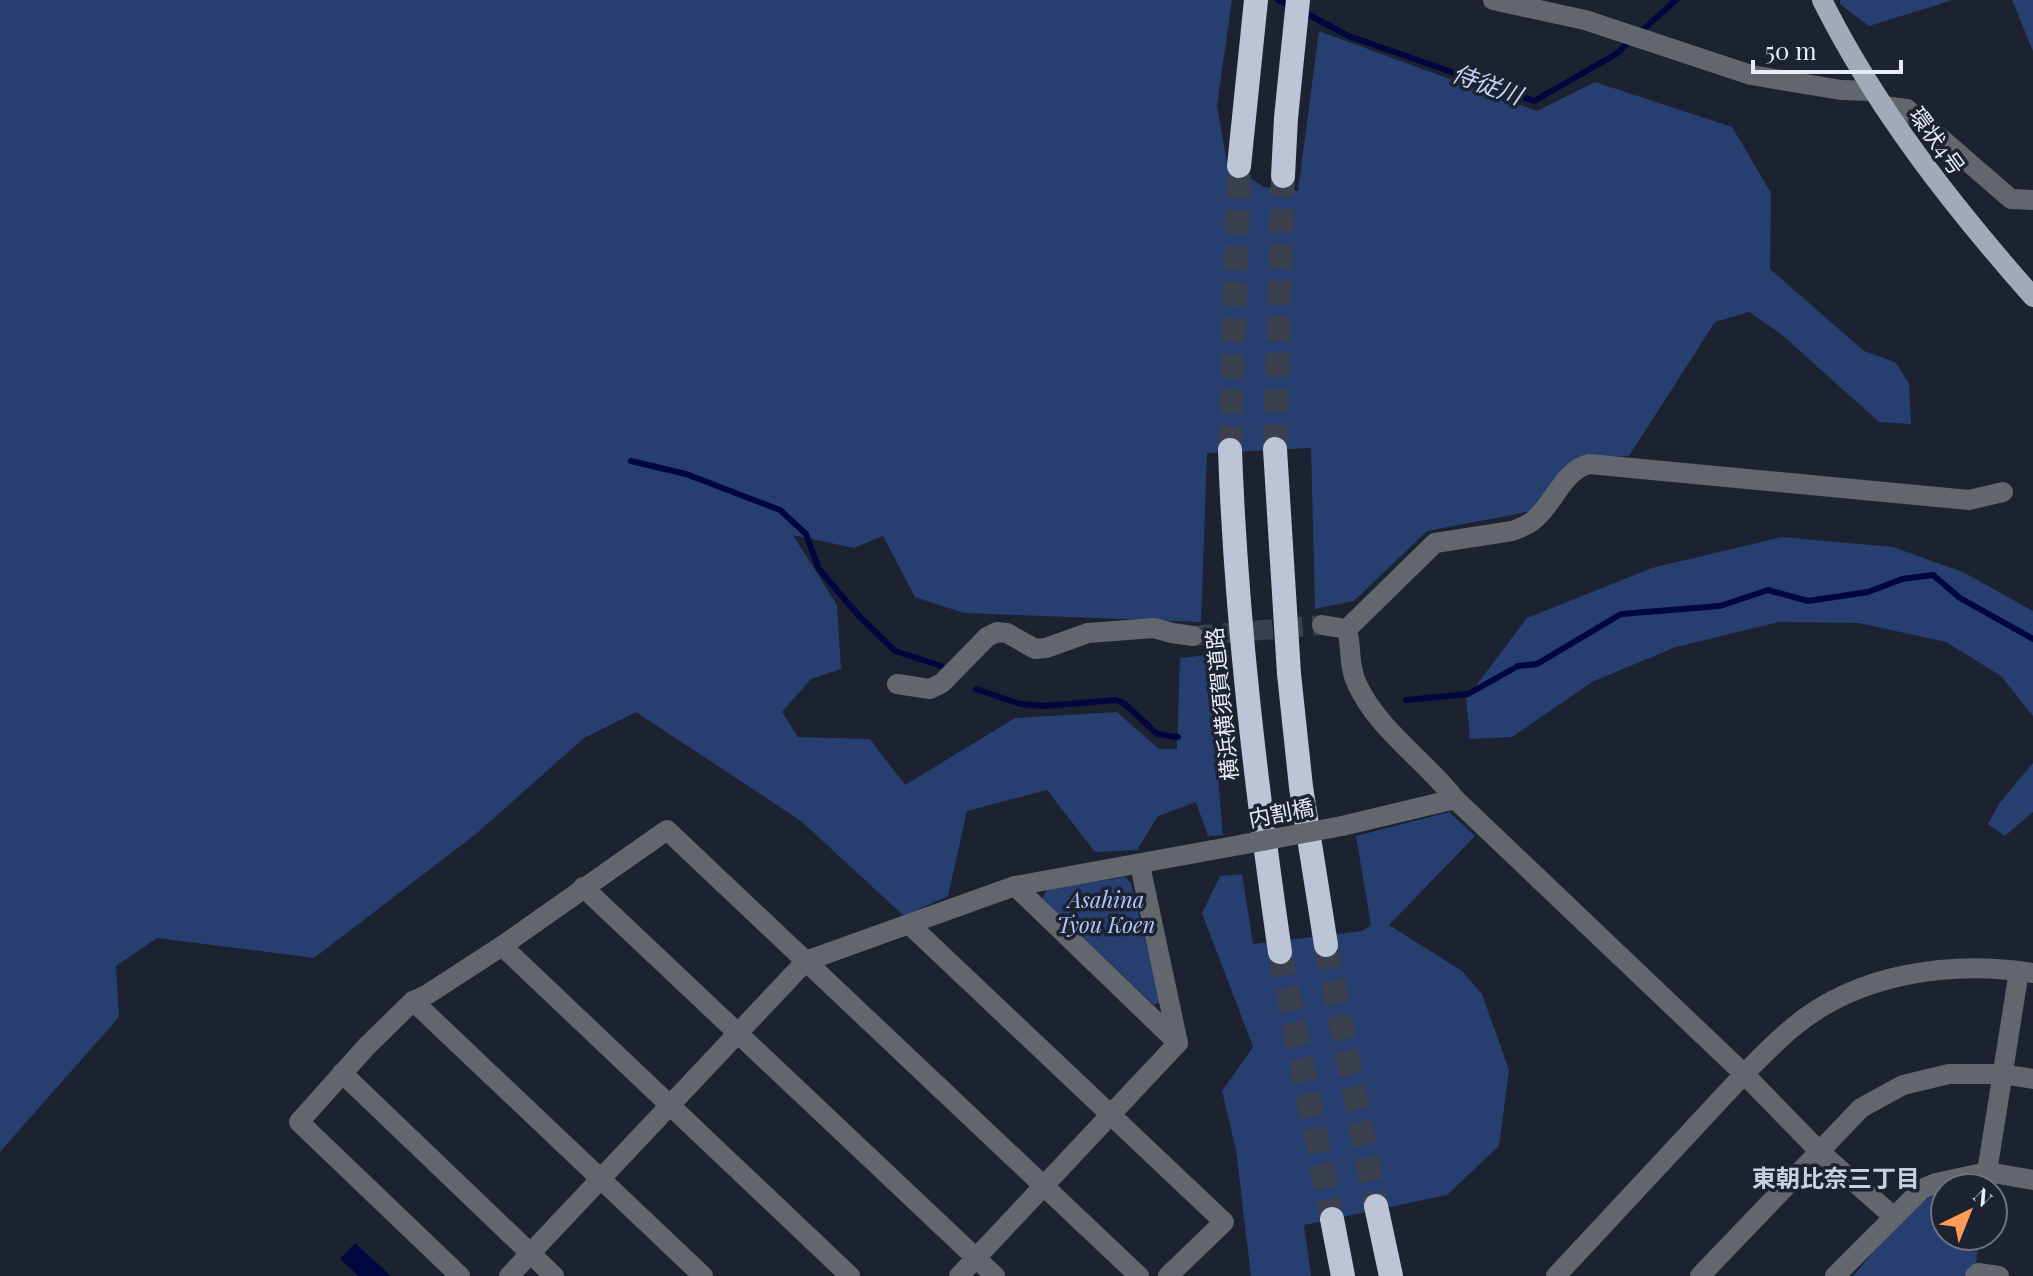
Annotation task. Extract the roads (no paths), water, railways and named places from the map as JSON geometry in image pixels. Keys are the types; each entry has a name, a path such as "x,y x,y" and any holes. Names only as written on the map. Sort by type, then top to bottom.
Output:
{"highway":[{"path":"1239,166 1256,0"},
{"path":"1283,176 1298,0"},
{"path":"1275,449 1289,674 1301,787 1326,945"},
{"name":"横浜横須賀道路","path":"1230,450 1234,556 1244,677 1280,952"},
{"path":"1376,1206 1391,1276"},
{"path":"1332,1219 1343,1276"}],"main road":[{"name":"環状4号","path":"1822,0 1905,141 1971,226 2033,297"}],"street":[{"path":"1493,0 1585,20 1751,75 1878,98 1907,109 2011,199 2033,200"},
{"path":"1894,1217 1820,1152 1744,1074 1455,799 1438,777 1402,743 1368,704 1356,683 1349,661 1347,629 1435,543 1512,531 1524,526 1535,520 1576,469 1589,464 1969,500 2003,492"},
{"path":"1322,625 1347,629"},
{"path":"897,684 930,689 942,683 987,637 997,632 1007,633 1035,649 1088,633 1154,628 1193,636"},
{"name":"内割橋","path":"806,961 1015,886 1342,826 1455,799"},
{"path":"460,1276 299,1122 413,1001 502,946 667,830 1139,1276"},
{"path":"1140,865 1178,1043"},
{"path":"1015,886 1178,1043"},
{"path":"583,887 995,1276"},
{"path":"910,925 1224,1222 1168,1276"},
{"path":"502,946 850,1276"},
{"path":"509,1276 806,961"},
{"path":"1556,1276 1744,1074 1792,1028 1841,996 1898,976 1966,968 2026,972 2002,1074 1987,1172"},
{"path":"413,1001 703,1276"},
{"path":"959,1276 1178,1043"},
{"path":"342,1073 554,1276"},
{"path":"1700,1276 1861,1108 1903,1085 1949,1074 2002,1074 2033,1079"},
{"path":"2009,1176 2033,1180"},
{"path":"1835,1276 1922,1189 1929,1187"},
{"path":"1975,1276 1978,1273 1999,1276"}],"waterway":[{"name":"侍従川","path":"1278,0 1293,7"},
{"name":"侍従川","path":"1303,12 1349,36 1534,101 1616,54 1676,0"},
{"path":"631,461 686,474 780,510 806,534 819,569 858,615 895,651 941,666"},
{"path":"1406,700 1468,694 1518,666 1537,664 1621,614 1720,606 1768,590 1808,601 1868,592 1902,579 1933,575 1960,598 2033,639"},
{"path":"976,689 1020,704 1044,706 1116,700 1125,704 1157,734 1178,737"}],"tunnel":[{"path":"1230,450 1239,166"},
{"path":"1275,449 1283,176"},
{"path":"1193,636 1322,625"},
{"path":"1326,945 1376,1206"},
{"path":"1280,952 1332,1219"}],"district":[{"name":"東朝比奈三丁目","path":"1836,1179"}],"park label":[{"name":"Asahina Tyou Koen","path":"1106,912"}]}
